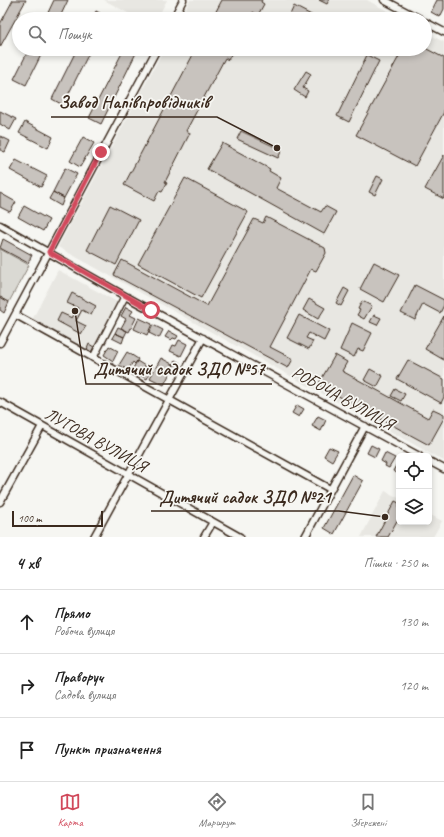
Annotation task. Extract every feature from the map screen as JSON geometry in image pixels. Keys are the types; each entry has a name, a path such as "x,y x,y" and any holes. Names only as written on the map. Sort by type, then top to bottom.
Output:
{"street":[{"path":"177,12 183,0"},
{"path":"384,0 407,12"},
{"path":"432,26 444,32"},
{"path":"0,343 153,56"},
{"name":"РОБОЧА ВУЛИЦЯ","path":"0,225 125,296 414,453"},
{"path":"93,358 125,296"},
{"path":"16,315 330,489"},
{"path":"94,537 203,338"},
{"name":"ЛУГОВА ВУЛИЦЯ","path":"0,402 240,537"},
{"path":"0,502 42,426"},
{"path":"305,537 365,426"},
{"path":"432,463 444,470"},
{"path":"204,537 213,522"}],"shaded area":[{"path":"104,0 167,0 161,12 126,12"},
{"path":"190,0 367,0 389,12 184,12"},
{"path":"432,36 444,42 444,461 58,247 160,56 432,56"},
{"path":"0,249 29,265 9,302 0,297"},
{"path":"58,270 119,303 92,352 32,320"},
{"path":"385,491 396,496 396,525 432,525 432,516 442,521 433,537 361,537"}],"building":[{"path":"13,0 26,0 19,12 12,12 12,25 0,47 0,24"},
{"path":"54,0 68,0 62,12 48,12"},
{"path":"222,0 262,0 261,2 264,4 260,12 216,12"},
{"path":"319,0 329,0 327,4"},
{"path":"437,0 444,0 444,9 440,17 431,12"},
{"path":"294,6 306,12 291,12"},
{"path":"432,52 444,58 444,112 415,166 356,135 399,56 432,56"},
{"path":"26,56 40,56 26,85 14,79"},
{"path":"74,56 88,56 63,105 52,99"},
{"path":"120,56 135,56 101,124 89,118"},
{"path":"192,56 230,56 228,60 225,58 186,131 190,133 165,182 167,183 162,192 159,191 154,201 124,185"},
{"path":"367,56 379,61 349,122 337,116"},
{"path":"306,71 311,74 303,88 308,91 305,97 294,90"},
{"path":"0,111 16,119 10,130 0,124"},
{"path":"25,122 53,137 48,148 19,133"},
{"path":"241,131 282,150 278,158 237,139"},
{"path":"0,136 10,141 5,152 0,150"},
{"path":"83,137 94,143 80,167 70,161"},
{"path":"222,143 270,169 269,171 281,178 276,188 321,212 325,206 336,212 324,234 207,169"},
{"path":"444,155 444,199 425,189"},
{"path":"16,160 47,176 41,187 10,170"},
{"path":"65,168 77,174 64,198 53,192"},
{"path":"377,176 383,179 375,195 369,192"},
{"path":"185,178 248,212 201,298 138,264"},
{"path":"53,192 64,198 61,206 49,199"},
{"path":"0,193 16,202 10,212 0,207"},
{"path":"110,205 139,220 116,265 87,250"},
{"path":"24,206 49,220 43,231 18,217"},
{"path":"266,217 325,248 326,253 316,271 311,269 270,347 293,359 288,368 114,275 122,260 207,306 254,219 263,223"},
{"path":"3,239 32,255 28,263 0,248"},
{"path":"374,262 399,275 384,302 360,289"},
{"path":"415,285 444,300 444,305 440,313 423,304 415,320 401,313"},
{"path":"344,288 349,291 341,306 336,303"},
{"path":"72,293 96,306 91,315 82,310 76,321 86,326 81,334 57,321 61,313 72,318 78,308 67,303"},
{"path":"0,297 9,302 4,313 0,310"},
{"path":"309,299 325,308 318,319 303,310"},
{"path":"362,301 372,306 364,319 357,315"},
{"path":"126,307 133,311 130,315 136,318 129,332 121,328 126,319 121,316"},
{"path":"299,315 329,331 324,341 309,333 306,338 313,341 309,349 287,338"},
{"path":"374,315 381,318 377,325 370,322"},
{"path":"444,316 444,360 425,349"},
{"path":"139,318 152,324 147,335 134,329"},
{"path":"352,323 372,333 363,351 358,349 354,357 340,350"},
{"path":"153,325 163,330 159,338 149,333"},
{"path":"118,327 127,331 124,337 115,333"},
{"path":"169,331 178,336 176,339 173,338 171,340 165,337"},
{"path":"115,333 124,337 122,343 112,338"},
{"path":"179,340 187,344 181,356 170,351 173,345 176,346"},
{"path":"89,344 94,347 91,352 87,349"},
{"path":"109,346 118,351 113,361 104,355"},
{"path":"127,352 138,359 135,364 133,362 128,370 119,365"},
{"path":"335,355 347,362 342,371 428,418 433,409 444,414 444,418 429,445 318,385"},
{"path":"161,358 174,365 164,385 150,378"},
{"path":"175,360 180,363 179,367 173,364"},
{"path":"408,360 444,379 444,397 441,403 397,379"},
{"path":"137,361 145,366 140,376 131,372"},
{"path":"147,364 153,367 147,379 141,376"},
{"path":"370,369 383,376 377,387 364,380"},
{"path":"395,389 405,394 401,401 391,396"},
{"path":"297,405 304,409 299,417 292,413"},
{"path":"318,416 326,420 321,431 312,426"},
{"path":"371,445 379,449 375,457 367,453"},
{"path":"329,447 338,451 332,461 324,456"},
{"path":"385,453 395,458 389,468 381,461"},
{"path":"396,466 396,472 393,471"},
{"path":"353,475 363,481 334,534 324,528"},
{"path":"396,502 396,522 388,537 376,537"}],"place":[{"name":"Завод Напівпровідників","path":"277,148"},
{"name":"Дитячий садок ЗДО №57","path":"75,311"},
{"name":"Дитячий садок ЗДО №21","path":"385,517"}],"route":[{"path":"101,152 49,252 151,310"}]}
